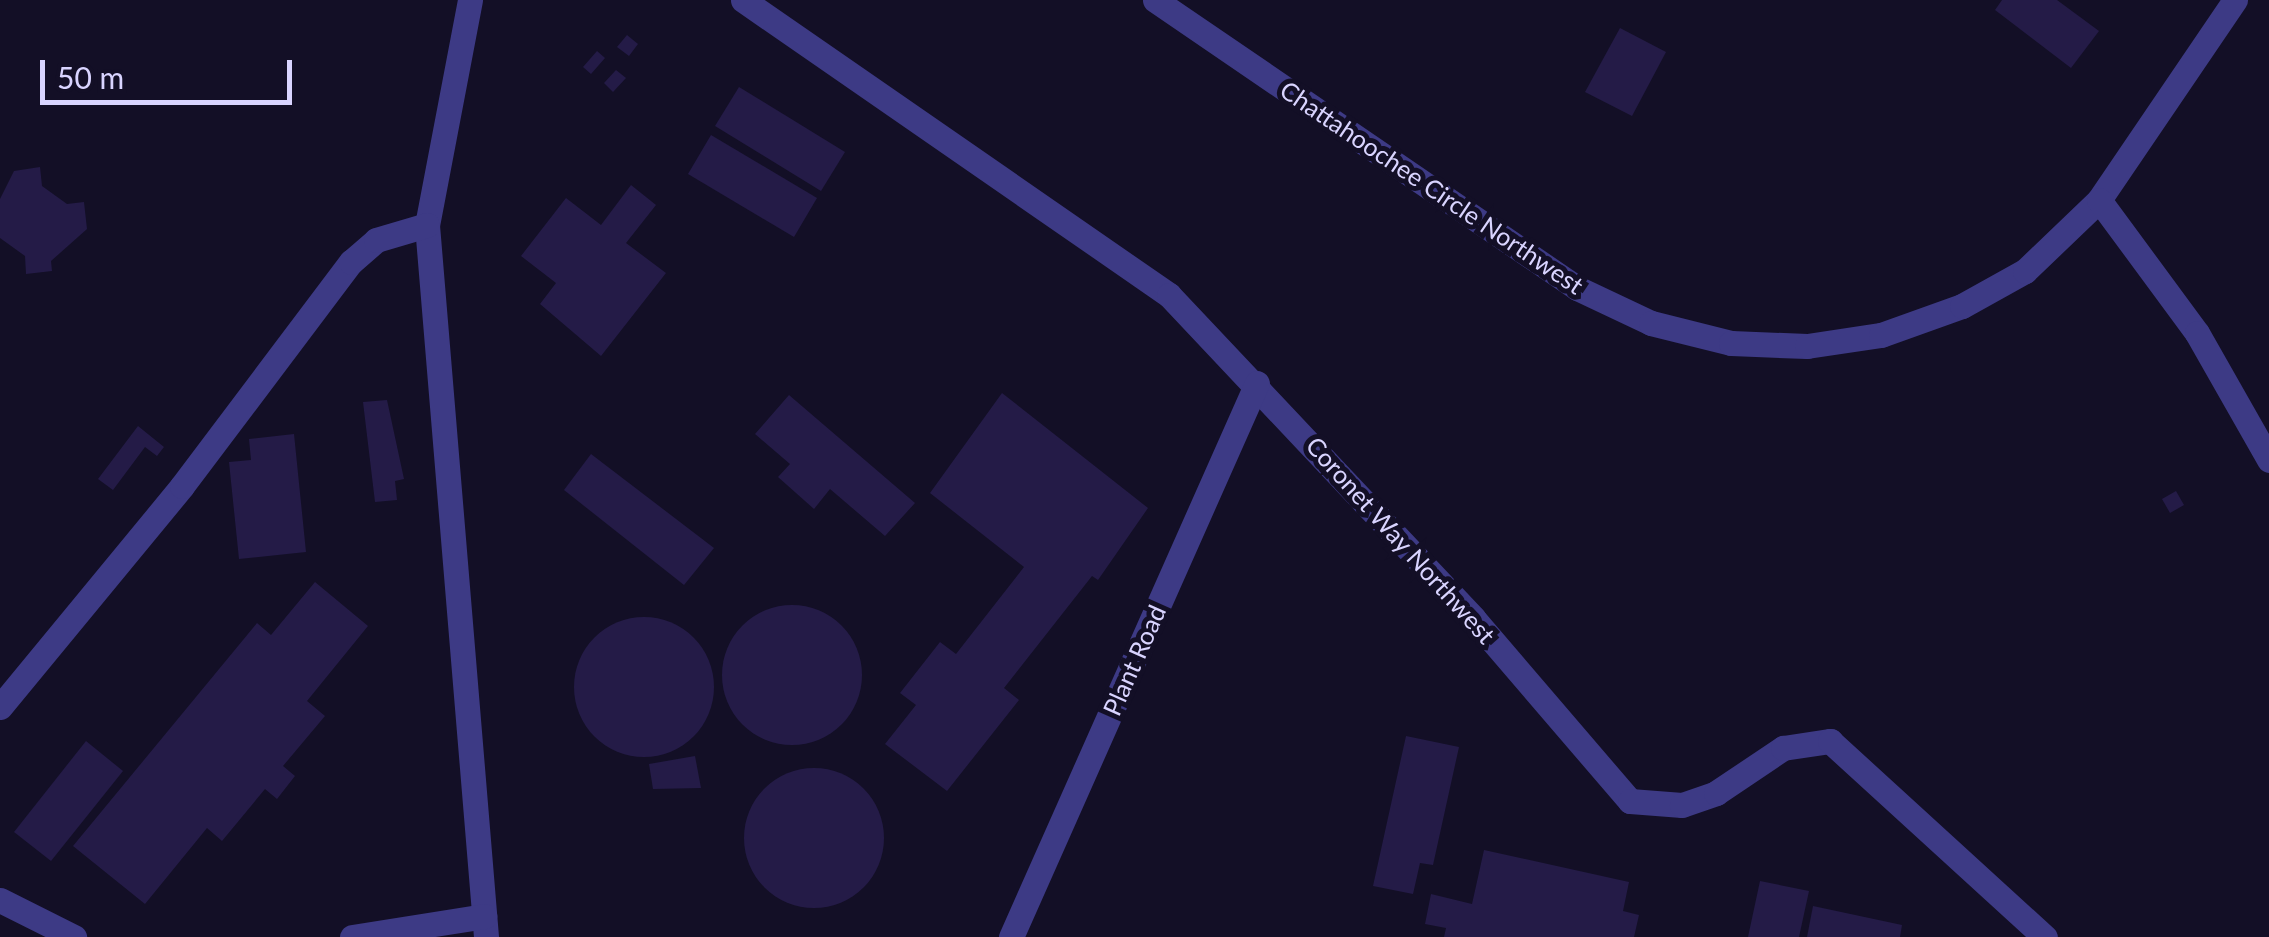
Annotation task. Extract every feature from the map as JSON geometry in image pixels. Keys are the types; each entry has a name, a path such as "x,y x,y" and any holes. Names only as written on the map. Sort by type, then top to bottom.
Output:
{"street":[{"path":"352,937 485,926 428,224 470,0"},
{"name":"Coronet Way Northwest","path":"743,0 1168,295 1257,383 1630,802 1682,806 1716,793 1783,748 1830,741 2045,937"},
{"name":"Chattahoochee Circle Northwest","path":"1155,0 1577,288 1651,323 1731,343 1807,346 1881,334 1962,306 2025,270 2099,200 2235,0"},
{"path":"2099,200 2198,333 2269,460"},
{"path":"0,706 182,486 351,262 376,240 428,224"},
{"name":"Plant Road","path":"1011,937 1257,383"},
{"path":"0,900 74,937"}],"building":[{"path":"2002,0 2057,0 2099,31 2071,68 1995,10"},
{"path":"1620,28 1666,52 1632,116 1585,92"},
{"path":"627,35 638,44 629,56 617,47"},
{"path":"597,51 605,58 591,74 583,67"},
{"path":"616,70 626,78 613,92 604,83"},
{"path":"739,87 845,152 821,191 715,126"},
{"path":"711,135 817,198 794,237 688,174"},
{"path":"40,167 42,186 67,204 84,202 87,229 51,261 52,271 26,274 25,256 0,238 0,199 14,171"},
{"path":"631,185 656,205 626,243 666,273 601,356 540,304 556,283 521,256 566,198 601,225"},
{"path":"1002,393 1148,508 1098,580 1092,576 1004,688 1019,700 947,791 885,744 916,705 900,693 940,642 956,654 1024,567 930,493"},
{"path":"789,395 915,503 885,536 830,489 814,509 778,477 790,464 755,434"},
{"path":"387,400 404,479 395,481 397,500 375,502 363,402"},
{"path":"138,426 164,447 157,456 145,447 113,490 98,479"},
{"path":"294,434 306,552 239,559 229,462 251,460 249,439"},
{"path":"591,454 714,548 684,585 564,490"},
{"path":"2176,491 2184,505 2170,513 2162,499"},
{"path":"315,582 368,626 307,701 325,716 283,766 295,776 277,799 265,789 222,841 207,828 145,904 73,846 257,623 271,635"},
{"path":"792,605 819,610 842,625 857,648 862,675 857,702 842,725 819,740 792,745 765,740 742,725 727,702 722,675 727,648 742,625 765,610"},
{"path":"644,617 671,622 693,638 709,660 714,687 709,714 693,736 671,752 644,757 617,752 595,736 579,714 574,687 579,660 595,638 617,622"},
{"path":"1406,736 1459,747 1433,865 1420,863 1413,894 1373,886"},
{"path":"86,741 123,771 51,861 14,832"},
{"path":"695,756 701,788 653,789 649,764"},
{"path":"814,768 841,774 863,789 878,811 884,838 878,865 863,887 841,902 814,908 787,902 765,887 750,865 744,838 750,811 765,789 787,774"},
{"path":"1484,850 1629,882 1623,911 1639,915 1634,937 1444,937 1446,928 1425,924 1431,894 1472,904"},
{"path":"1760,881 1809,891 1799,937 1748,937"},
{"path":"1813,906 1902,925 1900,937 1807,937"}]}
